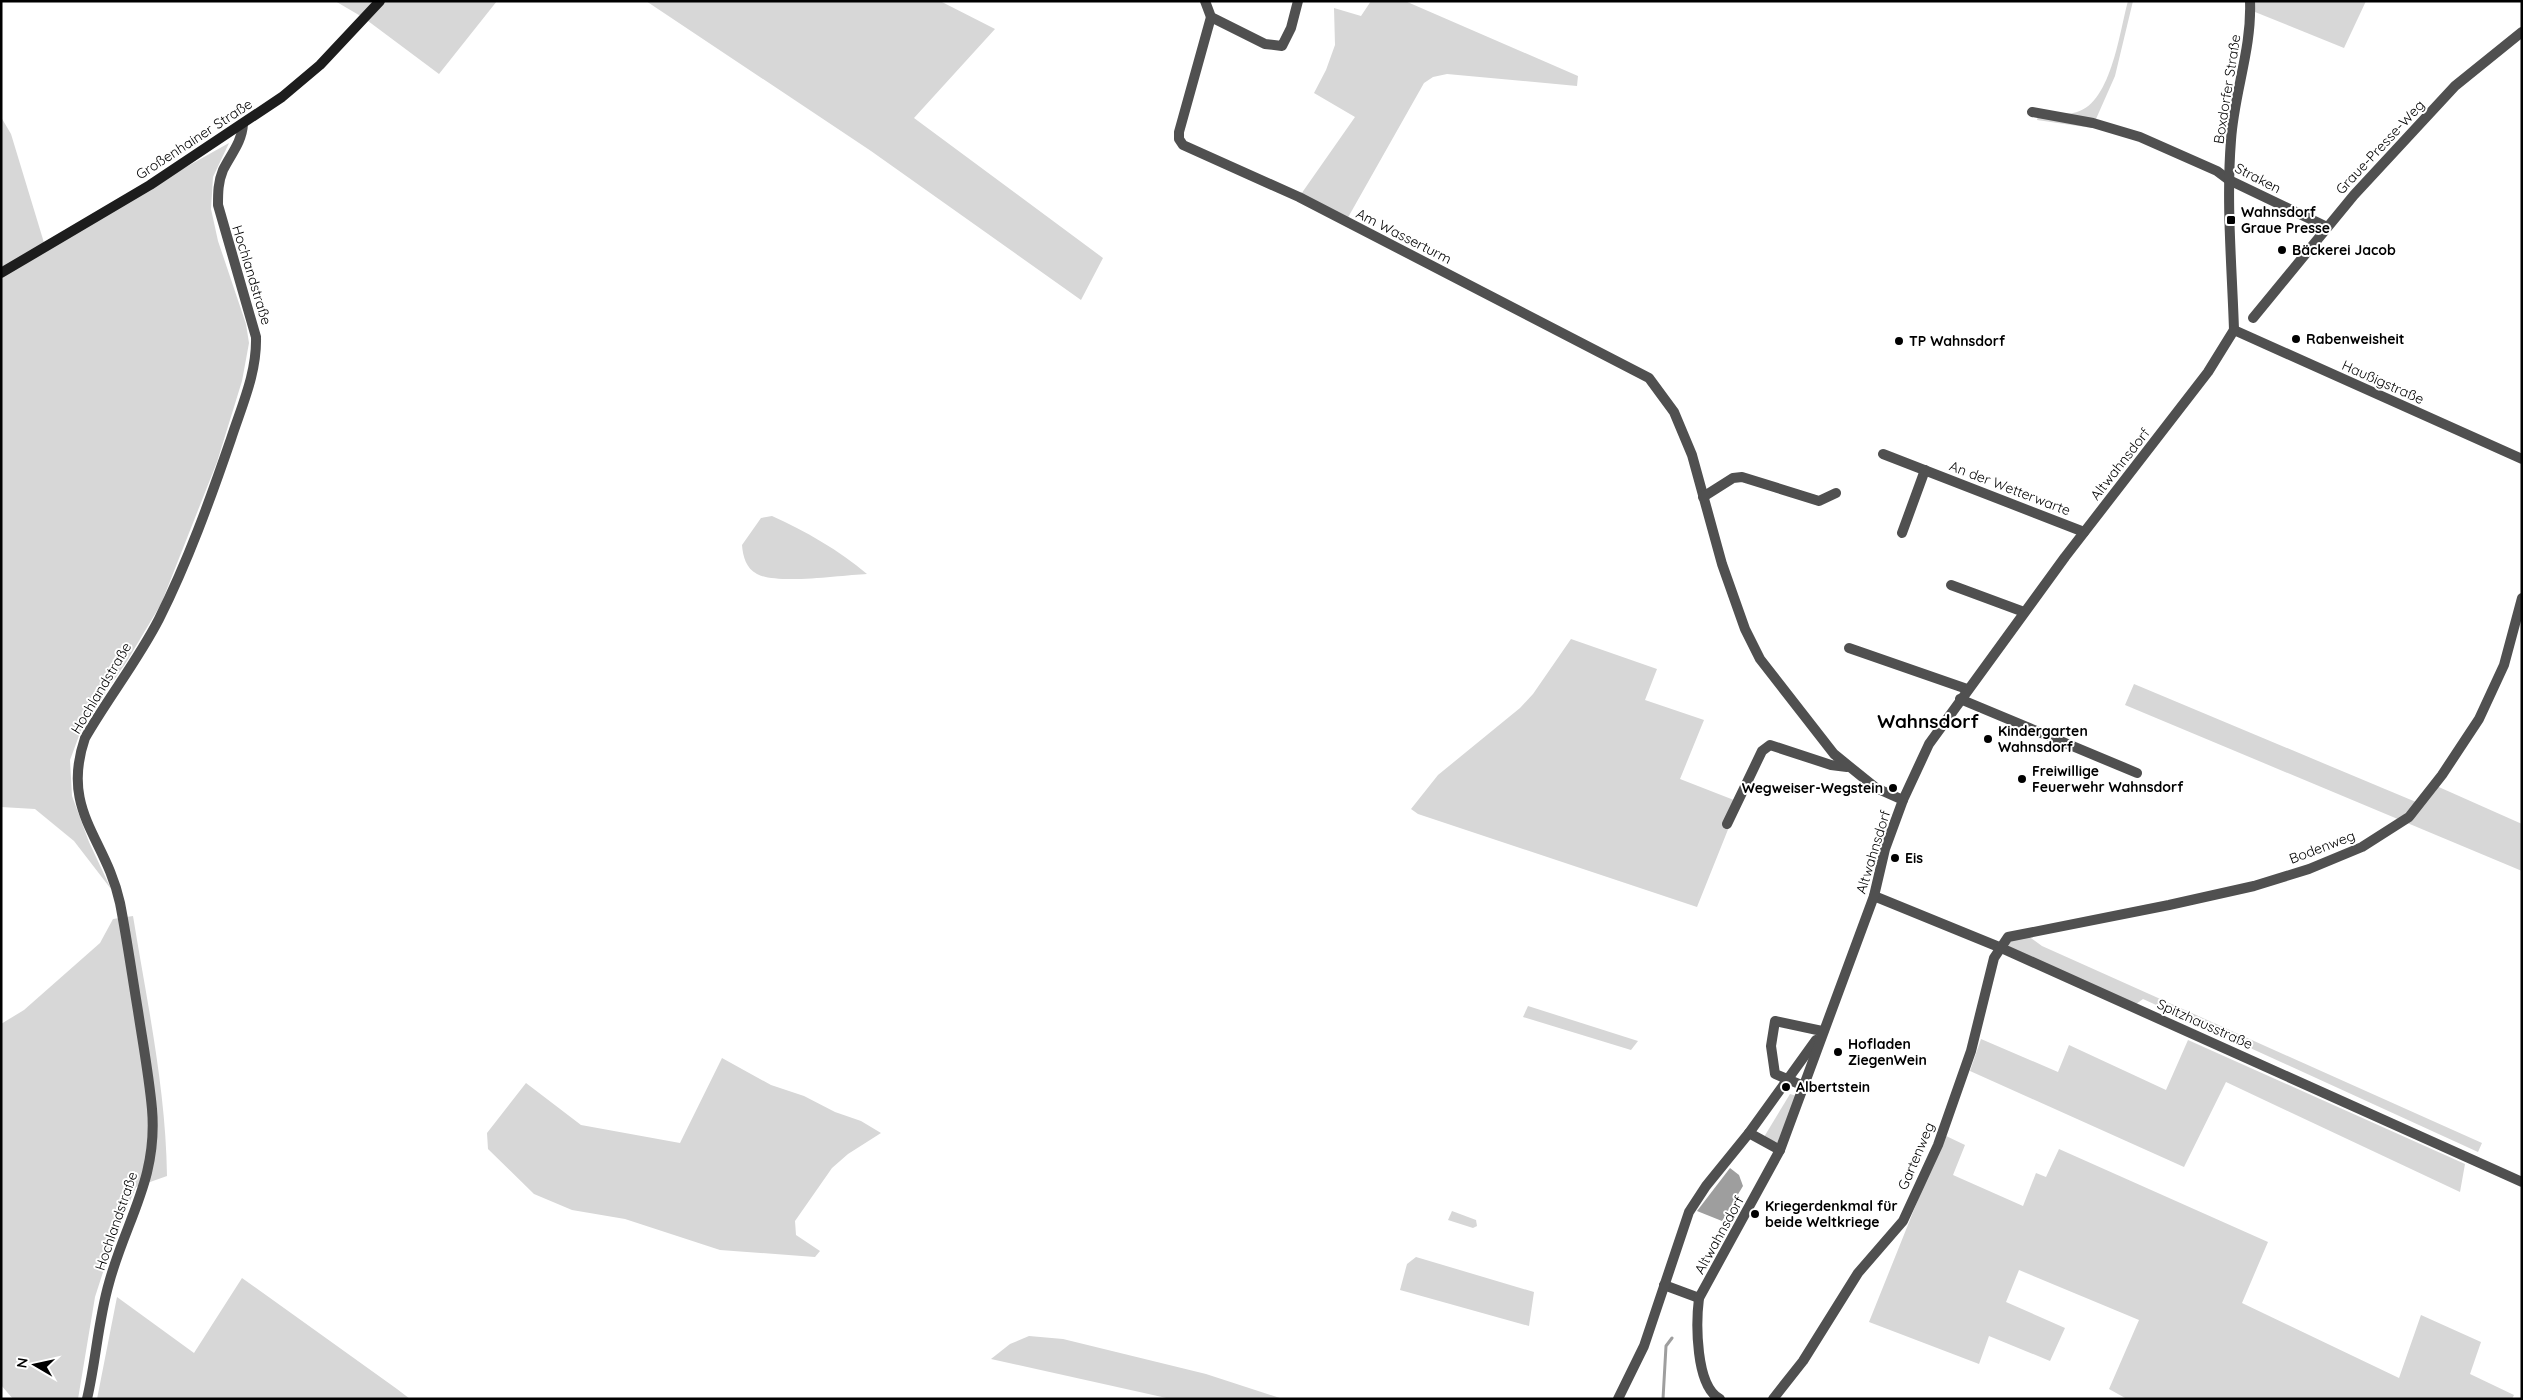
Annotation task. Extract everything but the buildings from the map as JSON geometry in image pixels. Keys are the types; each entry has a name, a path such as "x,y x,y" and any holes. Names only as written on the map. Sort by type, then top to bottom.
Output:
{"street":[{"name":"Großenhainer Straße","path":"1,273 150,185 243,124 302,81 380,1"},
{"path":"1205,1 1211,17 1265,44 1282,46 1291,28 1298,1"},
{"name":"Boxdorfer Straße","path":"2234,330 2230,180 2231,138 2250,38 2250,1"},
{"name":"Am Wasserturm","path":"1211,17 1179,132 1179,139 1183,145 1299,197 1649,378 1674,412 1692,456 1722,564 1745,629 1760,660 1794,706 1847,767"},
{"name":"Graue-Presse-Weg","path":"2253,318 2354,195 2456,86 2522,32"},
{"name":"Straken","path":"2032,112 2093,123 2140,137 2217,171 2230,180 2327,227"},
{"name":"Hochlandstraße","path":"87,1399 108,1284 120,1247 144,1190 152,1140 152,1109 119,902 112,877 84,817 78,794 78,757 85,738 159,620 207,510 251,380 256,356 256,337 218,205 218,189 223,172 242,137 243,124"},
{"name":"Haußigstraße","path":"2234,330 2522,459"},
{"name":"Altwahnsdorf","path":"1720,1399 1715,1396 1708,1383 1697,1341 1696,1322 1700,1298 1780,1150 1822,1031 1836,1002 1874,896 1885,849 1903,800 1929,744 1960,699 2084,532 2208,372 2234,330"},
{"name":"An der Wetterwarte","path":"1883,454 2084,532"},
{"path":"1902,533 1926,470"},
{"path":"1703,497 1732,478 1742,477 1820,505 1836,494"},
{"path":"1951,585 2024,612"},
{"name":"Bodenweg","path":"1999,947 2008,937 2254,886 2309,869 2362,847 2409,817 2442,775 2479,719 2504,665 2522,598"},
{"path":"1849,648 1968,689"},
{"path":"1960,699 2137,772"},
{"path":"1727,824 1762,751 1770,745 1831,765 1847,767 1876,788 1903,800"},
{"name":"Spitzhausstraße","path":"1874,896 1999,947 2522,1182"},
{"name":"Gartenweg","path":"1773,1399 1803,1362 1858,1273 1904,1221 1938,1145 1971,1051 1994,958 1999,947"},
{"path":"1804,1086 1775,1074 1771,1046 1775,1021 1822,1031"},
{"name":"Altwahnsdorf","path":"1618,1399 1644,1346 1689,1212 1706,1186 1749,1133 1822,1031"},
{"path":"1749,1133 1780,1150"},
{"path":"1664,1285 1700,1298"}],"shaded area":[{"path":"335,1 497,1 439,74 364,18"},
{"path":"646,1 940,1 995,29 914,118 1103,258 1081,300 871,151"},
{"path":"1371,1 1405,1 1578,76 1577,86 1447,74 1433,77 1424,83 1346,221 1299,197 1355,117 1314,93 1326,70 1335,45 1334,8 1361,16"},
{"path":"2128,1 2133,1 2115,76 2092,128 2037,120 2039,109 2060,113 2073,113 2086,108 2096,97 2105,83 2117,49"},
{"path":"2254,1 2366,1 2344,48 2255,12"},
{"path":"1,117 11,134 45,246 229,143 213,177 211,209 218,241 246,324 249,343 242,381 217,462 161,604 127,661 83,725 70,760 72,796 89,842 111,889 74,841 35,809 1,807"},
{"path":"772,516 821,542 867,574 779,579 753,572 746,562 742,545 761,518"},
{"path":"1571,639 1657,669 1645,700 1704,720 1680,779 1739,802 1697,907 1418,814 1411,809 1438,775 1520,708 1533,694"},
{"path":"2134,684 2416,802 2432,784 2522,824 2522,871 2125,705"},
{"path":"133,916 159,1078 166,1143 167,1176 136,1187 114,1238 95,1297 78,1399 13,1399 1,1385 1,1024 24,1010 100,943 113,919"},
{"path":"2028,936 2042,946 2482,1143 2478,1152 2143,999 2136,1004 2010,948 2007,943 2010,940"},
{"path":"1528,1006 1638,1041 1631,1050 1523,1017"},
{"path":"1981,1039 2058,1072 2069,1045 2166,1090 2188,1040 2465,1164 2460,1192 2226,1082 2184,1167 1970,1071"},
{"path":"722,1058 771,1085 804,1096 835,1112 861,1121 881,1133 848,1154 832,1168 795,1221 796,1235 820,1251 815,1257 720,1250 625,1219 572,1210 534,1194 488,1149 487,1133 526,1083 581,1125 680,1143"},
{"path":"1790,1094 1797,1096 1779,1143 1764,1137"},
{"path":"1944,1135 1965,1145 1953,1175 2023,1206 2036,1173 2046,1177 2059,1149 2268,1242 2242,1303 2399,1378 2421,1315 2481,1342 2470,1374 2514,1395 2512,1399 2127,1399 2109,1389 2139,1320 2019,1270 2006,1302 2065,1328 2050,1361 1989,1336 1979,1364 1869,1322"},
{"path":"1730,1168 1739,1175 1743,1186 1722,1221 1697,1211"},
{"path":"1452,1211 1476,1220 1477,1226 1473,1228 1448,1220"},
{"path":"1416,1257 1534,1292 1529,1326 1400,1290 1407,1264"},
{"path":"242,1278 410,1399 97,1399 117,1297 194,1353"},
{"path":"1029,1336 1063,1339 1206,1374 1283,1399 1171,1399 991,1359 1010,1344"}],"waterway":[{"path":"1663,1399 1666,1346 1672,1338"}],"place":[{"name":"Wahnsdorf Graue Presse","path":"2231,220"},
{"name":"Bäckerei Jacob","path":"2282,250"},
{"name":"Rabenweisheit","path":"2296,339"},
{"name":"TP Wahnsdorf","path":"1899,341"},
{"name":"Kindergarten Wahnsdorf","path":"1988,739"},
{"name":"Freiwillige Feuerwehr Wahnsdorf","path":"2022,779"},
{"name":"Wegweiser-Wegstein","path":"1893,788"},
{"name":"Eis","path":"1895,858"},
{"name":"Hofladen ZiegenWein","path":"1838,1052"},
{"name":"Albertstein","path":"1786,1087"},
{"name":"Kriegerdenkmal für beide Weltkriege","path":"1755,1214"}],"district":[{"name":"Wahnsdorf","path":"1928,721"}]}
